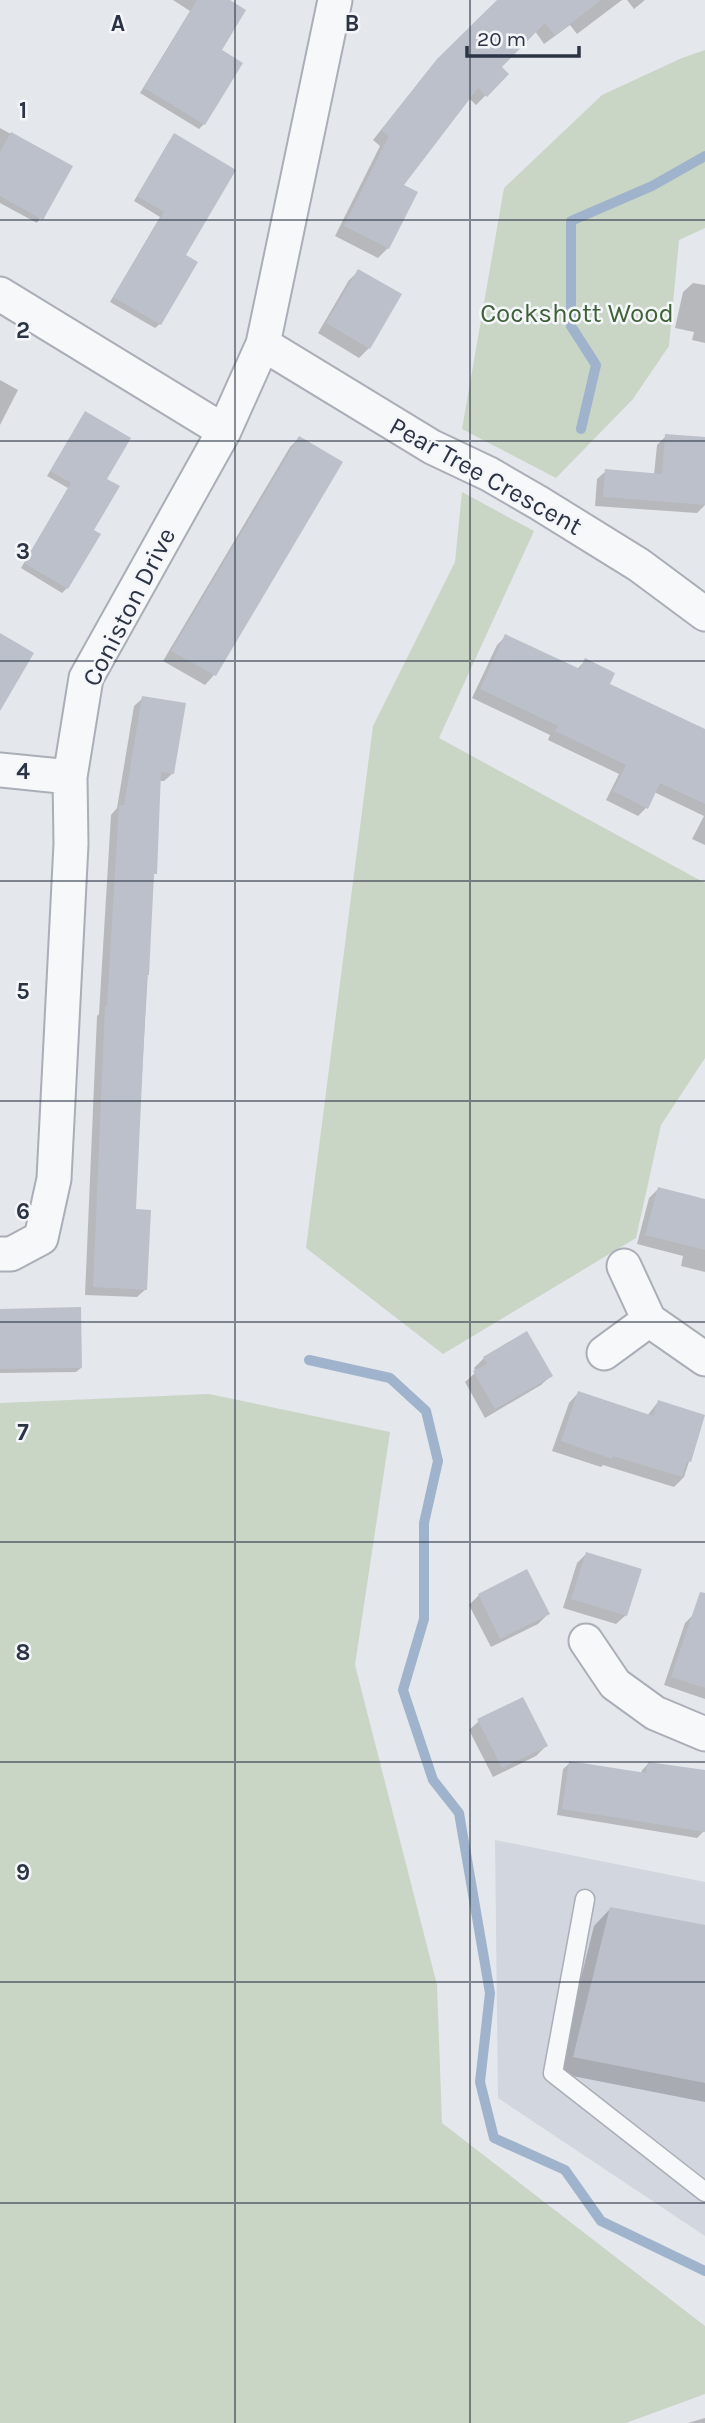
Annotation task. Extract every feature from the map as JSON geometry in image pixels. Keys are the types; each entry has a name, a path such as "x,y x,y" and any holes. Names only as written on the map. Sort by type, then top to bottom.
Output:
{"street":[{"name":"Coniston Drive","path":"0,1254 11,1254 41,1238 54,1179 71,844 70,777 86,678 223,431 263,344 335,0"},
{"path":"0,294 223,431"},
{"name":"Pear Tree Crescent","path":"263,344 432,447 489,474 539,503 639,565 705,614"},
{"path":"0,770 70,777"},
{"path":"624,1266 649,1320 705,1359"},
{"path":"604,1353 649,1320"},
{"path":"586,1640 615,1685 654,1713 705,1734"}],"lane":[{"path":"585,1899 553,2073 705,2192"}],"shaded area":[{"path":"495,1840 705,1882 705,2236 498,2098"}],"green space":[{"name":"Cockshott Wood","path":"705,50 705,228 679,240 669,346 633,399 556,478 462,429 504,188 602,95"},
{"path":"462,492 534,531 439,738 705,883 705,1058 661,1125 636,1238 443,1354 306,1248 373,726 455,562"},
{"path":"209,1394 390,1432 355,1665 437,1985 442,2123 705,2326 705,2394 626,2423 0,2423 0,1403"}],"building":[{"path":"197,0 230,0 246,10 222,50 243,63 205,125 144,88"},
{"path":"497,0 601,0 555,36 545,23 502,67 509,74 487,97 478,88 404,185 418,192 389,249 344,226 389,136 381,130 437,59"},
{"path":"11,132 73,166 43,220 0,196 0,152"},
{"path":"174,133 236,170 186,255 198,262 161,325 113,297 164,212 137,196"},
{"path":"358,269 402,294 370,349 326,323"},
{"path":"85,411 131,438 107,479 120,486 94,530 101,534 68,589 24,563 71,483 50,471"},
{"path":"665,434 705,437 705,505 603,497 605,469 662,474"},
{"path":"299,436 343,462 216,676 171,651"},
{"path":"0,633 34,653 0,711"},
{"path":"505,634 580,669 585,658 615,673 610,684 705,729 705,804 660,783 648,809 613,791 626,765 555,731 558,726 480,689"},
{"path":"142,696 186,703 174,774 161,772 157,874 154,874 147,975 136,1209 151,1210 147,1290 93,1287 105,1006 119,805 124,805"},
{"path":"658,1187 705,1199 705,1250 645,1235"},
{"path":"81,1307 82,1368 0,1369 0,1309"},
{"path":"527,1331 553,1376 495,1409 473,1371 487,1364 483,1357"},
{"path":"578,1391 653,1416 658,1400 705,1415 691,1462 687,1461 682,1477 613,1456 612,1459 561,1441"},
{"path":"586,1552 642,1569 627,1616 571,1599"},
{"path":"527,1569 550,1614 500,1639 478,1594"},
{"path":"700,1592 705,1593 705,1688 671,1677"},
{"path":"523,1697 548,1746 502,1768 477,1719"},
{"path":"569,1761 646,1773 648,1762 705,1770 705,1832 562,1809"},
{"path":"610,1907 705,1925 705,2083 573,2057"}],"waterway":[{"path":"581,429 596,365 571,326 571,221 652,186 705,156"},
{"path":"309,1360 390,1378 426,1411 438,1461 424,1523 424,1619 403,1690 433,1780 459,1813 490,1993 480,2082 494,2138 565,2170 601,2221 705,2271"}]}
